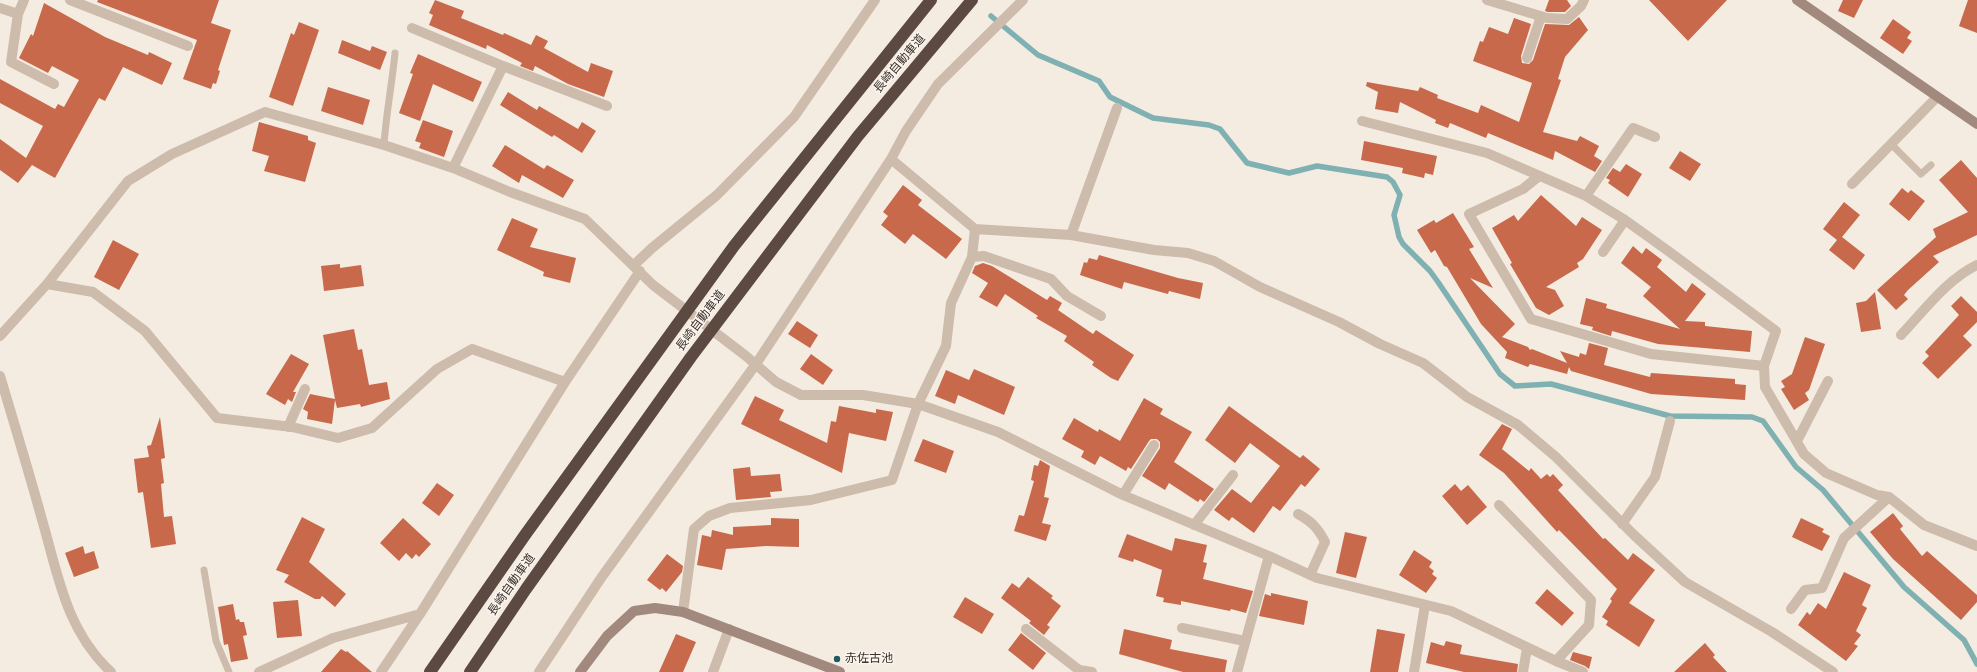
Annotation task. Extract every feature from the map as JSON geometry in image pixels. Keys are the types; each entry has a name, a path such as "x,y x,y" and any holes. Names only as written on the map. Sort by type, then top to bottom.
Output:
{"highway":[{"name":"長崎自動車道","path":"430,672 525,535 734,246 931,0"},
{"name":"長崎自動車道","path":"470,672 530,582 691,357 858,136 972,0"}],"street":[{"path":"24,0 18,14 11,62 54,84"},
{"path":"70,0 188,46"},
{"path":"381,672 420,614 637,268 652,248 717,195 794,117 874,0"},
{"path":"539,672 601,578 756,364 891,159 906,131 938,84 1023,0"},
{"path":"1487,0 1541,16 1567,19 1581,6 1584,0"},
{"path":"1797,0 1977,124"},
{"path":"0,8 18,14"},
{"path":"1527,58 1541,16"},
{"path":"412,28 503,66 607,106"},
{"path":"453,168 503,66"},
{"path":"1852,184 1937,97"},
{"path":"1071,235 1117,108"},
{"path":"0,336 47,284 128,181 172,154 265,112 384,145 453,168 510,192 585,219 653,285 746,356 776,382 801,395 863,395 918,404 998,432 1123,495 1269,556 1310,575 1451,611 1527,648 1583,672"},
{"path":"1362,121 1487,152 1586,196 1625,220 1776,331 1764,366 1764,387 1804,454 1826,473 1877,495 1889,498 1924,525 1977,546"},
{"path":"1586,196 1633,128 1655,137"},
{"path":"891,159 975,230 1071,235 1154,250 1188,253 1214,261 1260,287 1339,322 1380,344 1423,363 1466,397 1518,425 1556,457 1622,524 1684,582 1772,632 1832,672"},
{"path":"1539,176 1523,189 1469,214 1531,319 1651,354 1764,366"},
{"path":"1603,252 1625,220"},
{"path":"684,612 694,529 709,516 730,508 811,500 892,480 918,404 946,346 951,303 972,256 975,230"},
{"path":"972,256 984,256 1051,279 1067,296 1102,316"},
{"path":"1902,336 1947,286 1967,270 1977,265"},
{"path":"47,284 93,292 145,331 217,418 288,426 338,438 372,428 437,369 472,349 566,382"},
{"path":"0,376 42,518 55,570 72,620 96,658 111,672"},
{"path":"1797,442 1828,381"},
{"path":"288,426 305,389"},
{"path":"1622,524 1655,477 1670,421"},
{"path":"1123,495 1154,445"},
{"path":"1194,525 1233,475"},
{"path":"1791,609 1805,590 1822,588 1844,538 1889,498"},
{"path":"1499,505 1591,600 1589,625 1556,661"},
{"path":"1298,514 1312,522 1320,530 1325,542 1310,575"},
{"path":"1237,672 1269,556"},
{"path":"1414,672 1425,605"},
{"path":"580,672 607,636 634,611 655,608 684,612 840,672"},
{"path":"260,672 333,638 420,614"},
{"path":"1182,628 1245,642"},
{"path":"713,672 729,629"},
{"path":"1026,630 1079,670 1092,672"},
{"path":"1523,672 1527,648"}],"lane":[{"path":"384,145 387,109 393,80 395,53"},
{"path":"1892,144 1921,174 1931,165"},
{"path":"204,570 216,641 229,672"}],"building":[{"path":"98,0 219,0 211,23 231,30 218,70 220,71 216,84 213,83 211,89 183,79 197,40 97,2"},
{"path":"435,0 464,11 461,18 503,35 504,33 531,45 536,35 548,41 544,48 588,72 591,63 613,71 604,97 568,84 535,66 533,71 520,66 522,63 487,45 486,49 429,25 433,15 429,13"},
{"path":"1549,0 1567,0 1571,6 1565,12 1548,12 1545,11"},
{"path":"1649,0 1727,0 1688,41"},
{"path":"1843,0 1863,0 1854,18 1838,11"},
{"path":"1968,0 1977,0 1977,33 1959,26"},
{"path":"44,3 105,37 148,55 149,52 172,63 162,85 123,67 105,101 99,98 55,178 32,165 18,183 0,170 0,139 26,158 43,126 0,103 0,79 55,109 58,104 64,107 79,80 52,66 48,73 19,58 31,34 33,36"},
{"path":"1579,17 1588,30 1565,57 1558,79 1561,80 1543,132 1577,141 1580,136 1599,146 1594,156 1602,161 1595,172 1555,151 1553,160 1488,133 1486,138 1450,123 1448,128 1435,123 1436,120 1400,102 1398,113 1375,109 1378,92 1366,86 1367,82 1418,91 1420,87 1438,95 1437,98 1478,113 1481,105 1519,122 1532,83 1473,61 1480,41 1483,42 1489,27 1508,34 1514,18 1531,24 1521,56 1522,63 1529,64 1533,60 1545,24 1569,25"},
{"path":"1893,19 1911,32 1907,38 1912,41 1903,54 1880,38"},
{"path":"299,22 319,30 293,106 269,97 291,33 294,35"},
{"path":"342,40 370,51 372,46 387,52 380,70 338,53"},
{"path":"418,54 482,82 473,102 433,84 420,121 399,113 413,74 410,73"},
{"path":"328,87 370,100 363,125 321,111"},
{"path":"508,92 537,110 539,106 578,129 582,122 596,131 582,153 554,135 552,137 500,105"},
{"path":"423,120 453,131 444,157 419,148 421,143 415,141"},
{"path":"259,122 308,136 308,140 316,143 305,182 264,171 269,156 252,151"},
{"path":"1364,141 1437,156 1433,175 1425,173 1424,178 1402,173 1403,168 1361,160"},
{"path":"505,145 544,169 547,165 574,180 563,198 522,175 519,183 492,166"},
{"path":"1680,151 1701,164 1690,181 1669,168"},
{"path":"1961,160 1977,178 1977,235 1933,256 1939,262 1908,290 1904,295 1908,299 1896,310 1877,290 1936,237 1933,229 1968,212 1939,180"},
{"path":"1626,164 1642,174 1628,197 1608,183 1610,180 1606,178 1613,168 1620,172"},
{"path":"903,185 922,200 918,205 962,239 946,259 913,234 905,244 881,225 888,216 883,212"},
{"path":"1902,188 1908,193 1911,190 1925,201 1909,221 1889,204"},
{"path":"1541,195 1576,226 1582,217 1602,230 1583,259 1577,263 1579,267 1546,287 1555,290 1564,306 1549,315 1536,308 1510,264 1512,263 1492,228 1514,215 1518,221"},
{"path":"1844,202 1860,215 1842,237 1865,255 1854,270 1829,250 1837,240 1823,229"},
{"path":"1453,213 1474,247 1469,249 1493,288 1470,278 1515,324 1502,337 1528,347 1530,350 1532,349 1567,363 1560,351 1579,357 1580,353 1586,355 1589,343 1608,348 1604,365 1650,377 1651,373 1735,379 1735,384 1746,385 1745,400 1651,394 1571,371 1569,367 1567,374 1530,364 1528,367 1505,358 1507,352 1481,324 1447,267 1444,266 1435,250 1431,253 1417,230 1434,220 1436,223"},
{"path":"512,218 538,229 530,247 576,258 570,283 543,276 544,272 497,250"},
{"path":"113,240 139,254 119,290 94,277"},
{"path":"1633,246 1642,254 1646,248 1662,260 1657,267 1686,292 1692,283 1706,294 1685,321 1705,322 1705,326 1752,331 1750,352 1658,344 1612,331 1611,336 1592,330 1593,327 1580,324 1586,298 1607,304 1606,308 1680,329 1643,296 1651,287 1621,263"},
{"path":"1099,255 1178,278 1203,283 1200,299 1169,291 1168,294 1124,282 1122,289 1080,275 1084,262 1087,263 1089,258 1097,260"},
{"path":"983,263 992,266 1047,300 1050,296 1062,303 1058,310 1093,334 1096,330 1134,355 1118,381 1092,365 1094,362 1064,341 1067,336 1036,318 1038,316 1005,294 997,307 979,297 988,283 972,273 975,266"},
{"path":"340,264 340,268 361,265 364,286 324,291 321,266"},
{"path":"1875,292 1881,329 1861,332 1856,303 1866,301"},
{"path":"1961,296 1977,312 1977,322 1963,336 1972,345 1938,379 1922,363 1929,356 1925,352 1959,315 1951,306"},
{"path":"797,321 818,335 810,348 788,334"},
{"path":"354,329 358,350 362,349 369,385 387,382 390,399 361,407 360,404 337,408 335,400 332,424 307,419 308,412 303,409 310,394 335,399 323,335"},
{"path":"1805,337 1825,344 1809,390 1805,393 1809,400 1794,410 1781,389 1785,387 1781,381 1792,374"},
{"path":"291,354 309,364 293,392 296,392 292,402 288,399 285,405 266,394"},
{"path":"811,354 833,370 823,385 800,369"},
{"path":"974,369 1015,387 1004,415 958,395 955,404 935,396 946,370 969,380"},
{"path":"755,396 784,410 779,420 827,443 831,421 836,422 839,406 876,413 876,409 893,412 886,441 849,433 842,473 741,424"},
{"path":"1144,398 1163,409 1160,414 1192,432 1174,462 1214,489 1204,502 1200,499 1198,502 1169,483 1165,490 1142,476 1160,448 1160,442 1157,439 1151,439 1149,441 1131,469 1128,467 1126,471 1100,456 1095,465 1081,457 1084,451 1062,439 1074,418 1098,432 1099,429 1120,441"},
{"path":"1229,406 1300,458 1303,455 1320,469 1305,487 1301,484 1280,511 1273,506 1254,533 1232,517 1229,521 1214,510 1232,489 1251,503 1280,466 1250,443 1235,463 1205,440"},
{"path":"160,417 165,458 161,459 164,483 161,484 164,517 172,516 176,544 151,548 143,492 138,493 134,459 149,457 147,446 151,445"},
{"path":"1502,424 1512,429 1502,449 1529,471 1531,468 1541,479 1547,474 1550,477 1553,474 1563,485 1558,490 1603,539 1605,538 1628,560 1633,553 1655,570 1629,603 1655,620 1639,647 1606,625 1608,621 1602,617 1612,601 1610,599 1617,589 1559,530 1557,532 1504,473 1479,455"},
{"path":"923,439 954,451 946,473 914,461"},
{"path":"1040,460 1050,466 1044,497 1049,498 1042,523 1051,525 1046,541 1014,531 1019,515 1024,516 1034,481 1031,480 1034,465 1038,466"},
{"path":"750,467 751,476 780,474 782,491 770,492 771,497 736,500 733,469"},
{"path":"437,483 454,495 439,516 422,503"},
{"path":"1455,484 1461,491 1468,485 1487,507 1467,525 1442,496"},
{"path":"1893,513 1903,526 1900,529 1922,556 1927,551 1977,595 1977,602 1961,620 1893,559 1870,532"},
{"path":"302,517 325,529 309,562 346,594 335,607 322,596 320,599 315,599 284,582 289,575 276,570"},
{"path":"403,518 431,544 419,557 416,554 412,559 406,553 399,561 380,543"},
{"path":"771,518 799,519 799,547 766,546 726,549 722,570 697,565 702,535 711,537 712,530 733,535 733,527 771,525"},
{"path":"1801,518 1824,529 1822,532 1830,536 1822,551 1792,537"},
{"path":"1345,532 1367,537 1356,578 1336,573"},
{"path":"1127,534 1172,551 1175,538 1207,545 1203,562 1207,563 1203,579 1253,591 1246,613 1231,609 1230,611 1181,601 1181,605 1163,602 1164,598 1156,596 1162,570 1134,559 1133,562 1118,557"},
{"path":"83,546 85,554 94,551 99,568 74,577 65,553"},
{"path":"1414,550 1432,562 1429,567 1434,571 1432,574 1437,578 1426,593 1399,575"},
{"path":"667,554 683,566 682,572 666,592 662,588 660,590 647,580"},
{"path":"1844,572 1871,585 1862,605 1867,608 1856,631 1861,635 1854,644 1858,646 1846,661 1798,625 1807,612 1810,615 1818,603 1826,609"},
{"path":"1028,577 1053,596 1051,598 1061,606 1047,625 1050,627 1044,635 1029,623 1031,621 1001,598 1012,583 1019,588"},
{"path":"1547,589 1574,613 1562,626 1535,603"},
{"path":"1271,593 1308,601 1304,625 1259,616 1265,594 1271,596"},
{"path":"965,597 994,614 982,634 953,617"},
{"path":"298,600 302,636 277,638 273,602"},
{"path":"233,604 236,620 239,619 240,622 244,622 247,635 243,636 248,659 231,662 228,644 224,645 218,607"},
{"path":"1124,629 1172,640 1170,649 1227,660 1225,672 1183,672 1119,654"},
{"path":"1377,629 1405,634 1398,672 1370,672"},
{"path":"1021,633 1046,653 1033,670 1008,650"},
{"path":"676,634 696,642 683,672 659,672"},
{"path":"1446,641 1462,645 1460,654 1518,664 1517,672 1464,672 1426,663 1431,642 1444,646"},
{"path":"1705,643 1715,655 1713,657 1727,672 1674,672"},
{"path":"341,649 346,652 347,651 372,672 321,672"},
{"path":"1573,652 1592,657 1589,669 1570,660"}],"waterway":[{"path":"991,16 1038,55 1099,81 1110,97 1153,118 1209,125 1220,129 1247,163 1289,173 1317,166 1387,177 1393,182 1400,195 1394,215 1399,237 1403,244 1430,271 1500,374 1515,386 1551,384 1670,416 1752,417 1763,421 1796,467 1823,490 1904,587 1964,640 1977,664"}],"place":[{"name":"赤佐古池","path":"837,659"}]}
